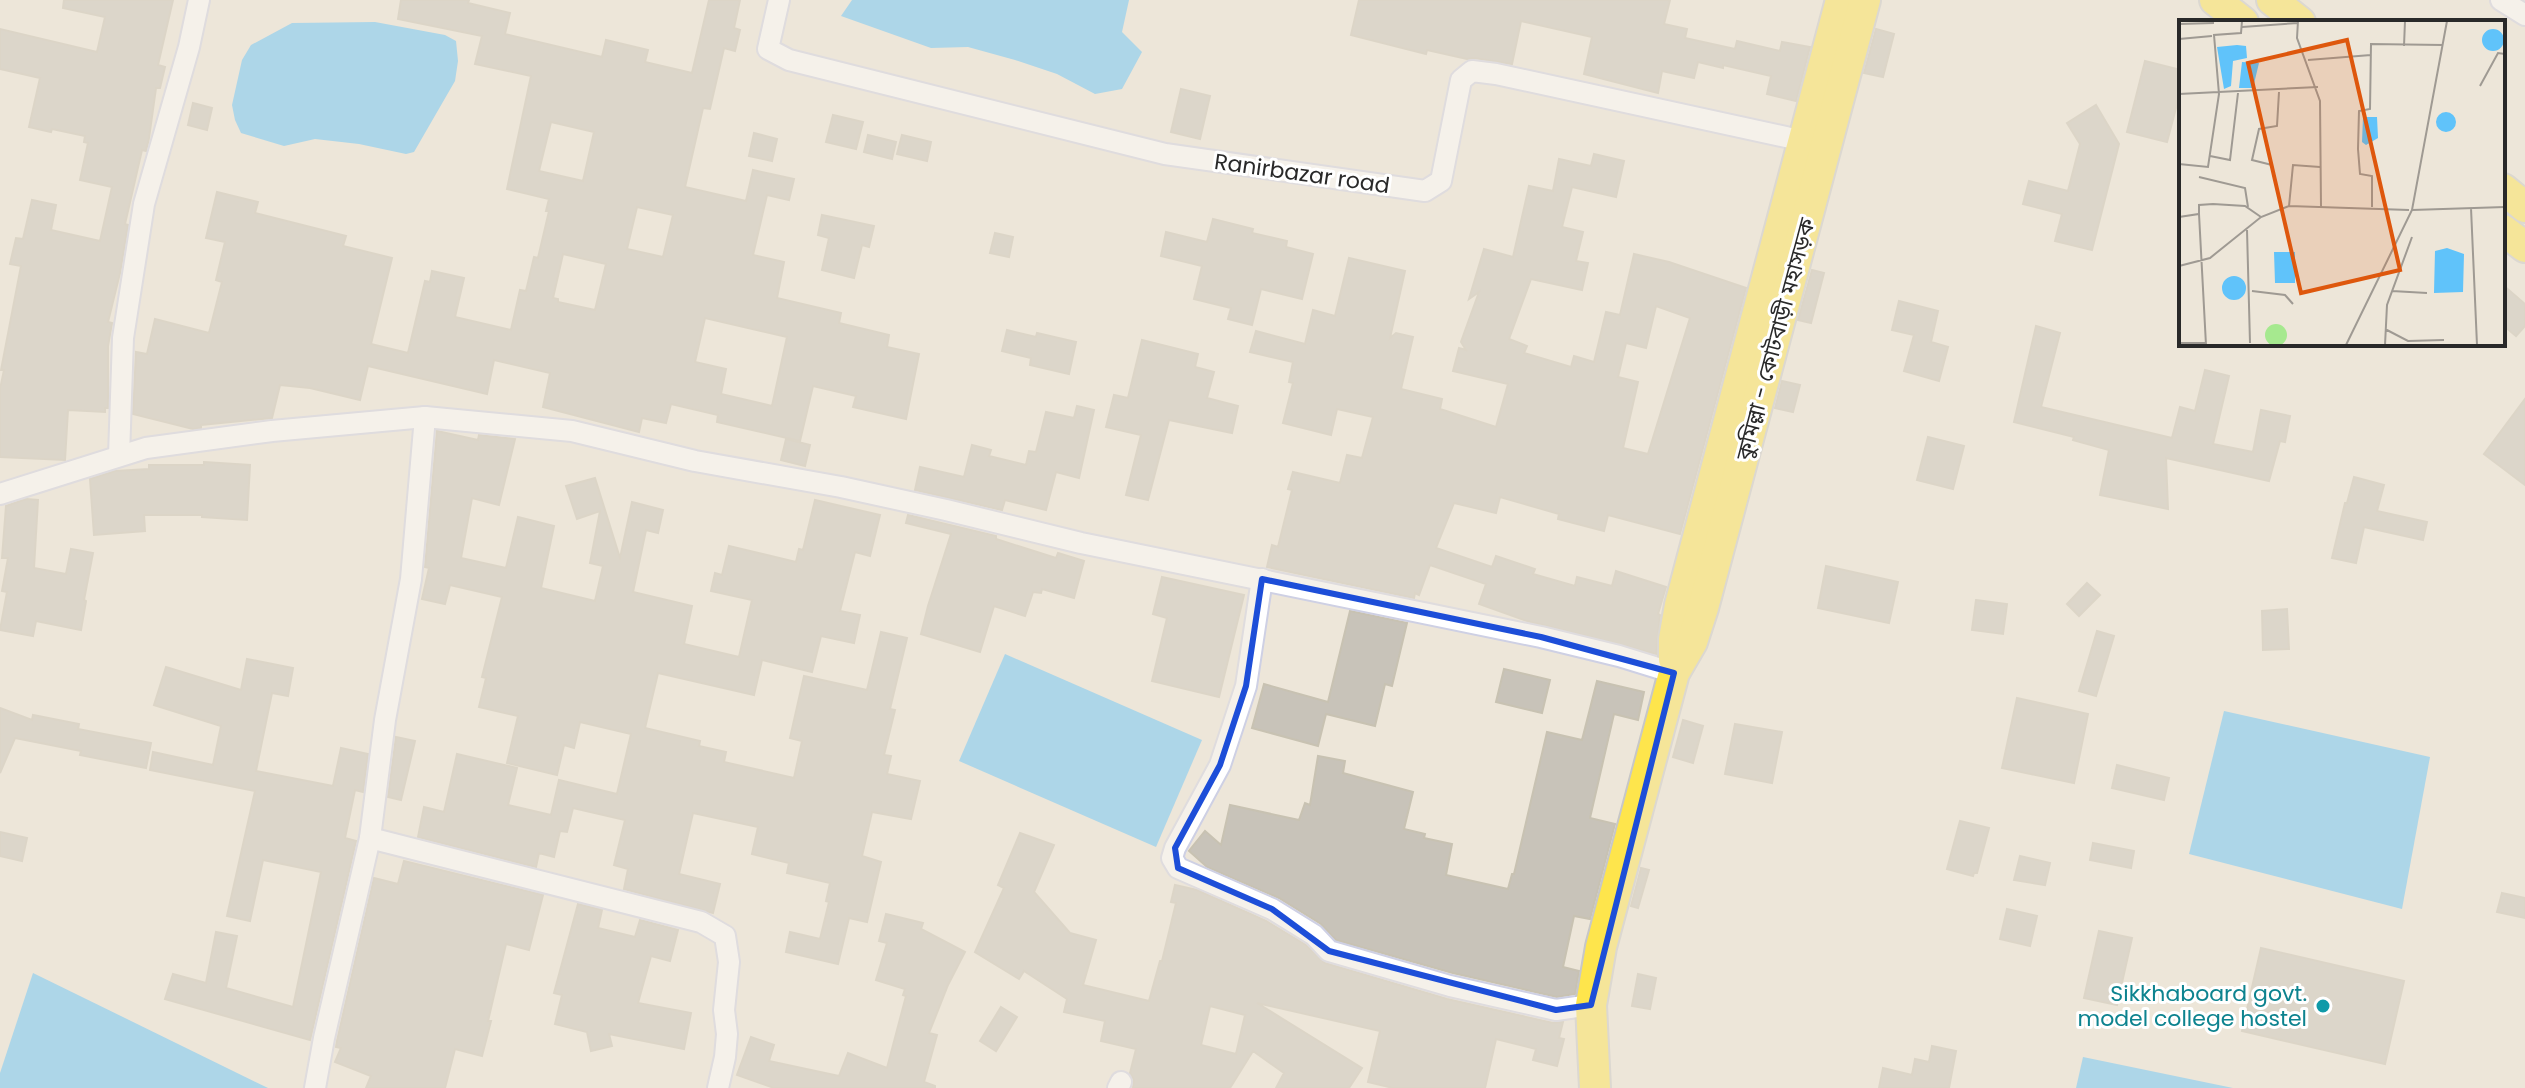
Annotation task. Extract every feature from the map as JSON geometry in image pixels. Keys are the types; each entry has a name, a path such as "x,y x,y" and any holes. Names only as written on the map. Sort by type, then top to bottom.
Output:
{"main road":[{"name":"কুমিল্লা - কোটবাড়ী মহাসড়ক","path":"1803,188 1804,141 1841,0"},
{"name":"কুমিল্লা - কোটবাড়ী মহাসড়ক","path":"1595,1088 1591,1005 1601,947 1674,673 1692,642 1703,608 1803,188 1865,0"},
{"path":"2215,0 2240,20"},
{"path":"2272,0 2297,20"},
{"path":"2505,191 2525,207"},
{"path":"2505,232 2525,247"}],"street":[{"path":"119,456 123,338 144,204 189,47 199,0"},
{"name":"Ranirbazar road","path":"779,0 768,49 789,60 1165,154 1425,191 1441,181 1461,80 1472,71 1804,141"},
{"path":"2501,0 2525,15"},
{"path":"315,1088 370,838 385,720 411,579 425,417"},
{"path":"0,494 146,448 272,431 425,417 572,431 695,461 841,487 1081,543 1541,637 1674,673"},
{"path":"1262,579 1246,686 1220,765 1175,848 1172,858 1178,868 1272,909 1314,935 1329,951 1450,986 1556,1010 1591,1005"},
{"path":"370,838 701,922 725,936 729,962 724,1010 727,1034 718,1088"}],"highlighted area":[{"path":"1262,579 1541,637 1674,673 1591,1005 1556,1010 1329,951 1272,909 1178,868 1175,848 1220,765 1246,686"}],"water":[{"path":"852,0 1129,0 1122,32 1142,52 1122,89 1095,94 1057,74 1015,60 968,47 931,48 841,16"},
{"path":"375,22 445,35 456,41 458,61 455,81 414,152 406,154 315,139 284,146 241,133 232,105 242,60 251,45 292,23"},
{"path":"1005,654 1202,740 1156,847 959,761"},
{"path":"2224,711 2430,757 2402,909 2189,854"},
{"path":"33,973 268,1088 0,1088 0,1073"},
{"path":"2083,1057 2233,1088 2076,1088"}],"building":[{"path":"64,0 173,0 158,65 165,67 160,88 156,88 149,138 146,151 142,150 125,224 128,225 120,273 108,322 112,323 108,346 108,408 105,412 68,410 65,460 0,457 0,389 4,370 1,370 21,266 10,264 16,238 23,239 32,200 56,205 51,230 100,241 112,187 80,180 88,143 84,142 85,136 29,127 40,78 0,69 0,29 97,52 105,17 63,8"},
{"path":"401,0 469,0 468,3 510,13 505,34 602,57 606,40 648,50 645,62 692,73 709,0 740,0 734,28 740,30 735,51 724,48 710,109 703,108 685,187 746,201 753,170 794,179 789,200 767,195 753,255 784,262 777,298 841,313 839,323 889,335 887,347 919,354 906,419 853,407 856,396 813,386 800,441 717,422 718,415 671,404 666,423 642,418 639,432 543,407 550,373 494,360 487,394 368,366 360,400 310,388 280,385 272,418 201,425 201,428 193,429 133,414 136,352 147,354 155,319 209,333 222,282 216,280 225,242 206,238 217,192 258,202 255,213 346,236 343,246 392,258 371,344 408,353 425,281 430,282 432,271 464,278 455,317 511,330 520,290 526,291 534,257 538,258 549,211 546,211 549,199 507,189 531,76 475,64 482,36 398,19","holes":["551,122 594,132 583,181 539,171","637,207 673,215 663,257 627,249","563,254 606,264 595,310 558,302 553,298","705,318 787,337 772,406 721,394 726,369 695,362"]},
{"path":"1359,0 1670,0 1664,24 1687,29 1685,38 1735,49 1737,41 1780,51 1782,42 1810,47 1796,101 1767,94 1771,76 1698,62 1694,78 1662,71 1658,93 1584,74 1592,37 1521,21 1512,64 1427,50 1426,54 1351,35"},
{"path":"1876,29 1894,34 1883,77 1864,73"},
{"path":"2145,61 2179,70 2179,97 2167,142 2127,132"},
{"path":"1181,89 1210,96 1200,139 1171,132"},
{"path":"193,103 212,108 207,130 188,125"},
{"path":"2096,105 2119,144 2092,250 2055,241 2062,214 2023,204 2029,181 2068,191 2080,144 2067,123"},
{"path":"833,115 863,122 856,149 826,142"},
{"path":"754,133 777,139 772,161 749,156"},
{"path":"868,135 896,142 892,159 864,152"},
{"path":"902,135 931,142 927,161 897,154"},
{"path":"1594,154 1624,161 1616,197 1572,187 1562,227 1583,232 1576,261 1588,263 1582,290 1531,279 1509,339 1527,346 1524,353 1571,367 1574,356 1594,362 1606,312 1620,315 1634,254 1669,262 1746,288 1680,534 1608,515 1604,531 1558,519 1559,514 1500,497 1496,513 1454,503 1436,548 1492,567 1496,556 1535,569 1533,574 1575,586 1577,577 1612,586 1616,571 1666,587 1658,614 1656,654 1527,621 1479,604 1486,584 1430,565 1419,595 1415,593 1414,598 1267,567 1272,545 1278,547 1292,490 1288,489 1293,472 1340,483 1347,455 1362,458 1373,417 1337,409 1331,435 1283,423 1293,383 1289,382 1293,362 1250,352 1256,331 1305,344 1313,310 1335,316 1349,258 1405,271 1390,338 1396,333 1413,337 1401,389 1442,399 1440,409 1496,427 1508,384 1453,371 1459,348 1466,350 1461,342 1479,292 1469,299 1484,249 1513,257 1529,186 1553,191 1559,159 1591,166","holes":["1656,306 1690,318 1648,454 1623,448 1638,382 1618,377 1626,343 1646,348"]},
{"path":"822,215 874,226 869,247 862,245 854,278 822,270 829,238 818,235"},
{"path":"1213,219 1253,229 1252,233 1287,241 1286,247 1313,254 1302,299 1261,289 1252,325 1228,319 1231,308 1194,299 1202,266 1161,256 1166,232 1207,242"},
{"path":"995,233 1013,237 1009,257 990,253"},
{"path":"1812,270 1824,273 1811,323 1798,320"},
{"path":"2505,287 2525,304 2525,326 2516,336 2505,327"},
{"path":"1899,301 1938,311 1931,342 1948,347 1939,381 1904,371 1914,335 1892,330"},
{"path":"2036,326 2060,333 2041,407 2172,438 2180,407 2195,411 2205,370 2229,376 2213,444 2253,452 2261,410 2290,416 2285,442 2280,441 2269,481 2166,458 2168,509 2100,495 2109,450 2073,440 2074,437 2014,422"},
{"path":"1007,330 1076,342 1069,374 1030,365 1031,358 1002,351"},
{"path":"1142,340 1198,354 1195,367 1214,372 1207,398 1238,406 1232,433 1169,420 1148,500 1126,495 1141,435 1106,427 1114,395 1128,398"},
{"path":"1782,381 1800,385 1793,412 1775,408"},
{"path":"2525,399 2525,485 2484,454"},
{"path":"1077,406 1094,410 1079,478 1056,472 1046,510 1005,500 1002,510 915,490 920,467 964,477 972,445 991,450 989,456 1026,465 1029,451 1036,452 1046,412 1074,418"},
{"path":"437,431 478,440 479,435 515,439 499,505 472,498 461,558 506,568 518,517 554,526 541,588 595,601 603,566 590,563 600,511 577,519 566,486 595,478 620,558 632,502 663,510 658,533 646,530 633,592 692,606 684,644 739,657 752,600 711,591 715,573 722,575 729,546 796,562 799,549 803,550 815,500 880,515 870,556 855,552 840,611 860,615 854,643 821,636 812,672 762,660 754,695 658,673 645,728 700,741 699,746 726,752 724,762 794,778 802,741 790,738 804,676 867,690 881,632 907,638 890,709 895,710 884,755 891,756 887,774 920,781 911,819 872,812 862,856 881,862 867,922 849,918 838,964 786,952 790,932 820,939 830,883 787,873 789,863 752,854 758,827 693,813 679,874 720,884 713,913 624,889 628,869 614,865 625,820 573,808 567,832 560,831 554,857 539,853 536,867 418,837 424,807 444,812 457,754 517,768 508,805 551,815 559,780 617,794 631,734 580,722 574,748 564,745 557,775 507,763 518,716 479,707 486,678 482,677 502,597 450,585 445,604 422,599 429,568 425,567"},
{"path":"1928,437 1964,446 1953,489 1917,480"},
{"path":"786,439 810,445 805,466 781,460"},
{"path":"204,462 250,465 247,520 202,515 144,515 145,531 94,535 90,479 115,471 149,469 149,465 204,465"},
{"path":"2354,477 2384,485 2377,511 2427,522 2423,540 2364,527 2356,563 2332,558"},
{"path":"26,499 38,500 34,568 66,574 71,549 93,553 81,630 36,621 33,636 0,630 7,592 2,591 8,558 2,558 6,506"},
{"path":"908,515 996,536 996,539 1056,558 1058,553 1084,561 1074,598 1042,589 1041,593 1033,592 1025,616 994,606 980,652 921,634 951,534 906,523"},
{"path":"1826,566 1898,582 1889,623 1818,608"},
{"path":"1162,577 1244,595 1219,697 1152,681 1167,618 1153,614"},
{"path":"2087,583 2100,595 2079,616 2067,604"},
{"path":"1976,600 2007,604 2003,634 1972,630"},
{"path":"2287,609 2289,649 2263,650 2262,611"},
{"path":"1350,611 1407,623 1392,686 1385,684 1375,726 1326,714 1318,746 1252,728 1264,684 1328,702"},
{"path":"2097,631 2114,636 2096,696 2079,691"},
{"path":"247,659 293,668 288,696 272,693 256,771 333,786 341,748 368,754 363,792 355,790 345,838 356,841 310,1040 165,999 173,974 206,983 216,932 237,936 226,988 293,1007 321,872 263,860 250,921 227,916 255,791 150,770 153,752 213,765 221,726 154,705 166,667 241,690"},
{"path":"1504,669 1550,680 1542,713 1496,702"},
{"path":"1597,681 1644,692 1638,720 1614,714 1590,818 1615,824 1590,919 1574,916 1563,967 1579,971 1575,994 1557,997 1453,973 1336,940 1321,924 1279,898 1207,867 1189,851 1205,831 1221,845 1230,805 1299,820 1305,803 1310,805 1318,756 1345,761 1343,773 1413,792 1404,829 1425,834 1424,838 1452,844 1446,875 1508,889 1547,732 1582,740"},
{"path":"2017,698 2088,714 2074,783 2002,768"},
{"path":"0,708 32,720 33,715 79,724 78,729 151,743 146,768 15,738 0,773"},
{"path":"1683,720 1703,726 1693,763 1673,757"},
{"path":"1735,724 1782,732 1772,783 1725,774"},
{"path":"396,737 415,741 401,800 388,797"},
{"path":"2117,765 2169,778 2164,800 2112,788"},
{"path":"1960,821 1989,828 1977,873 1973,876 1947,869"},
{"path":"0,832 27,838 22,861 0,856"},
{"path":"1020,833 1054,845 1034,892 1070,933 1096,940 1083,985 1149,1001 1176,903 1171,902 1175,885 1197,890 1266,921 1306,945 1325,963 1447,999 1553,1023 1563,1022 1559,1038 1564,1039 1557,1066 1533,1060 1536,1049 1496,1039 1485,1088 1393,1088 1368,1082 1380,1031 1257,1003 1362,1068 1349,1088 1276,1088 1284,1073 1253,1051 1230,1088 1133,1088 1134,1080 1130,1073 1136,1049 1101,1041 1105,1021 1064,1012 1067,999 1024,971 1019,979 975,952 1004,888 998,885","holes":["1210,1006 1245,1015 1236,1054 1201,1045"]},
{"path":"2093,843 2134,851 2131,868 2090,860"},
{"path":"2020,856 2050,863 2045,885 2014,880"},
{"path":"404,861 543,895 529,950 506,944 482,1056 455,1049 445,1088 366,1088 371,1076 335,1062 341,1048 336,1047 337,1041 374,878 398,884"},
{"path":"1641,868 1649,870 1638,908 1631,906"},
{"path":"2502,893 2525,898 2525,918 2497,912"},
{"path":"578,904 602,910 598,928 635,937 640,920 678,930 670,961 651,956 638,1003 691,1013 684,1049 609,1034 612,1046 591,1051 587,1032 555,1024 562,995 554,993"},
{"path":"2007,909 2037,916 2030,946 2000,939"},
{"path":"886,914 923,923 921,929 965,952 929,1033 937,1035 924,1082 935,1088 774,1088 737,1075 751,1037 774,1045 769,1061 839,1076 848,1053 887,1068 906,996 903,995 905,989 876,980 887,943 879,941"},
{"path":"2099,931 2132,938 2117,1005 2084,998"},
{"name":"Sikkhaboard govt. model college hostel","path":"2261,948 2404,981 2385,1064 2242,1031"},
{"path":"1638,974 1656,978 1650,1009 1632,1006"},
{"path":"1001,1007 1017,1017 996,1051 980,1041"},
{"path":"1932,1046 1956,1051 1949,1088 1879,1088 1883,1068 1912,1075 1915,1059 1929,1062"}],"place":[{"name":"Sikkhaboard govt. model college hostel","path":"2323,1006"}]}
